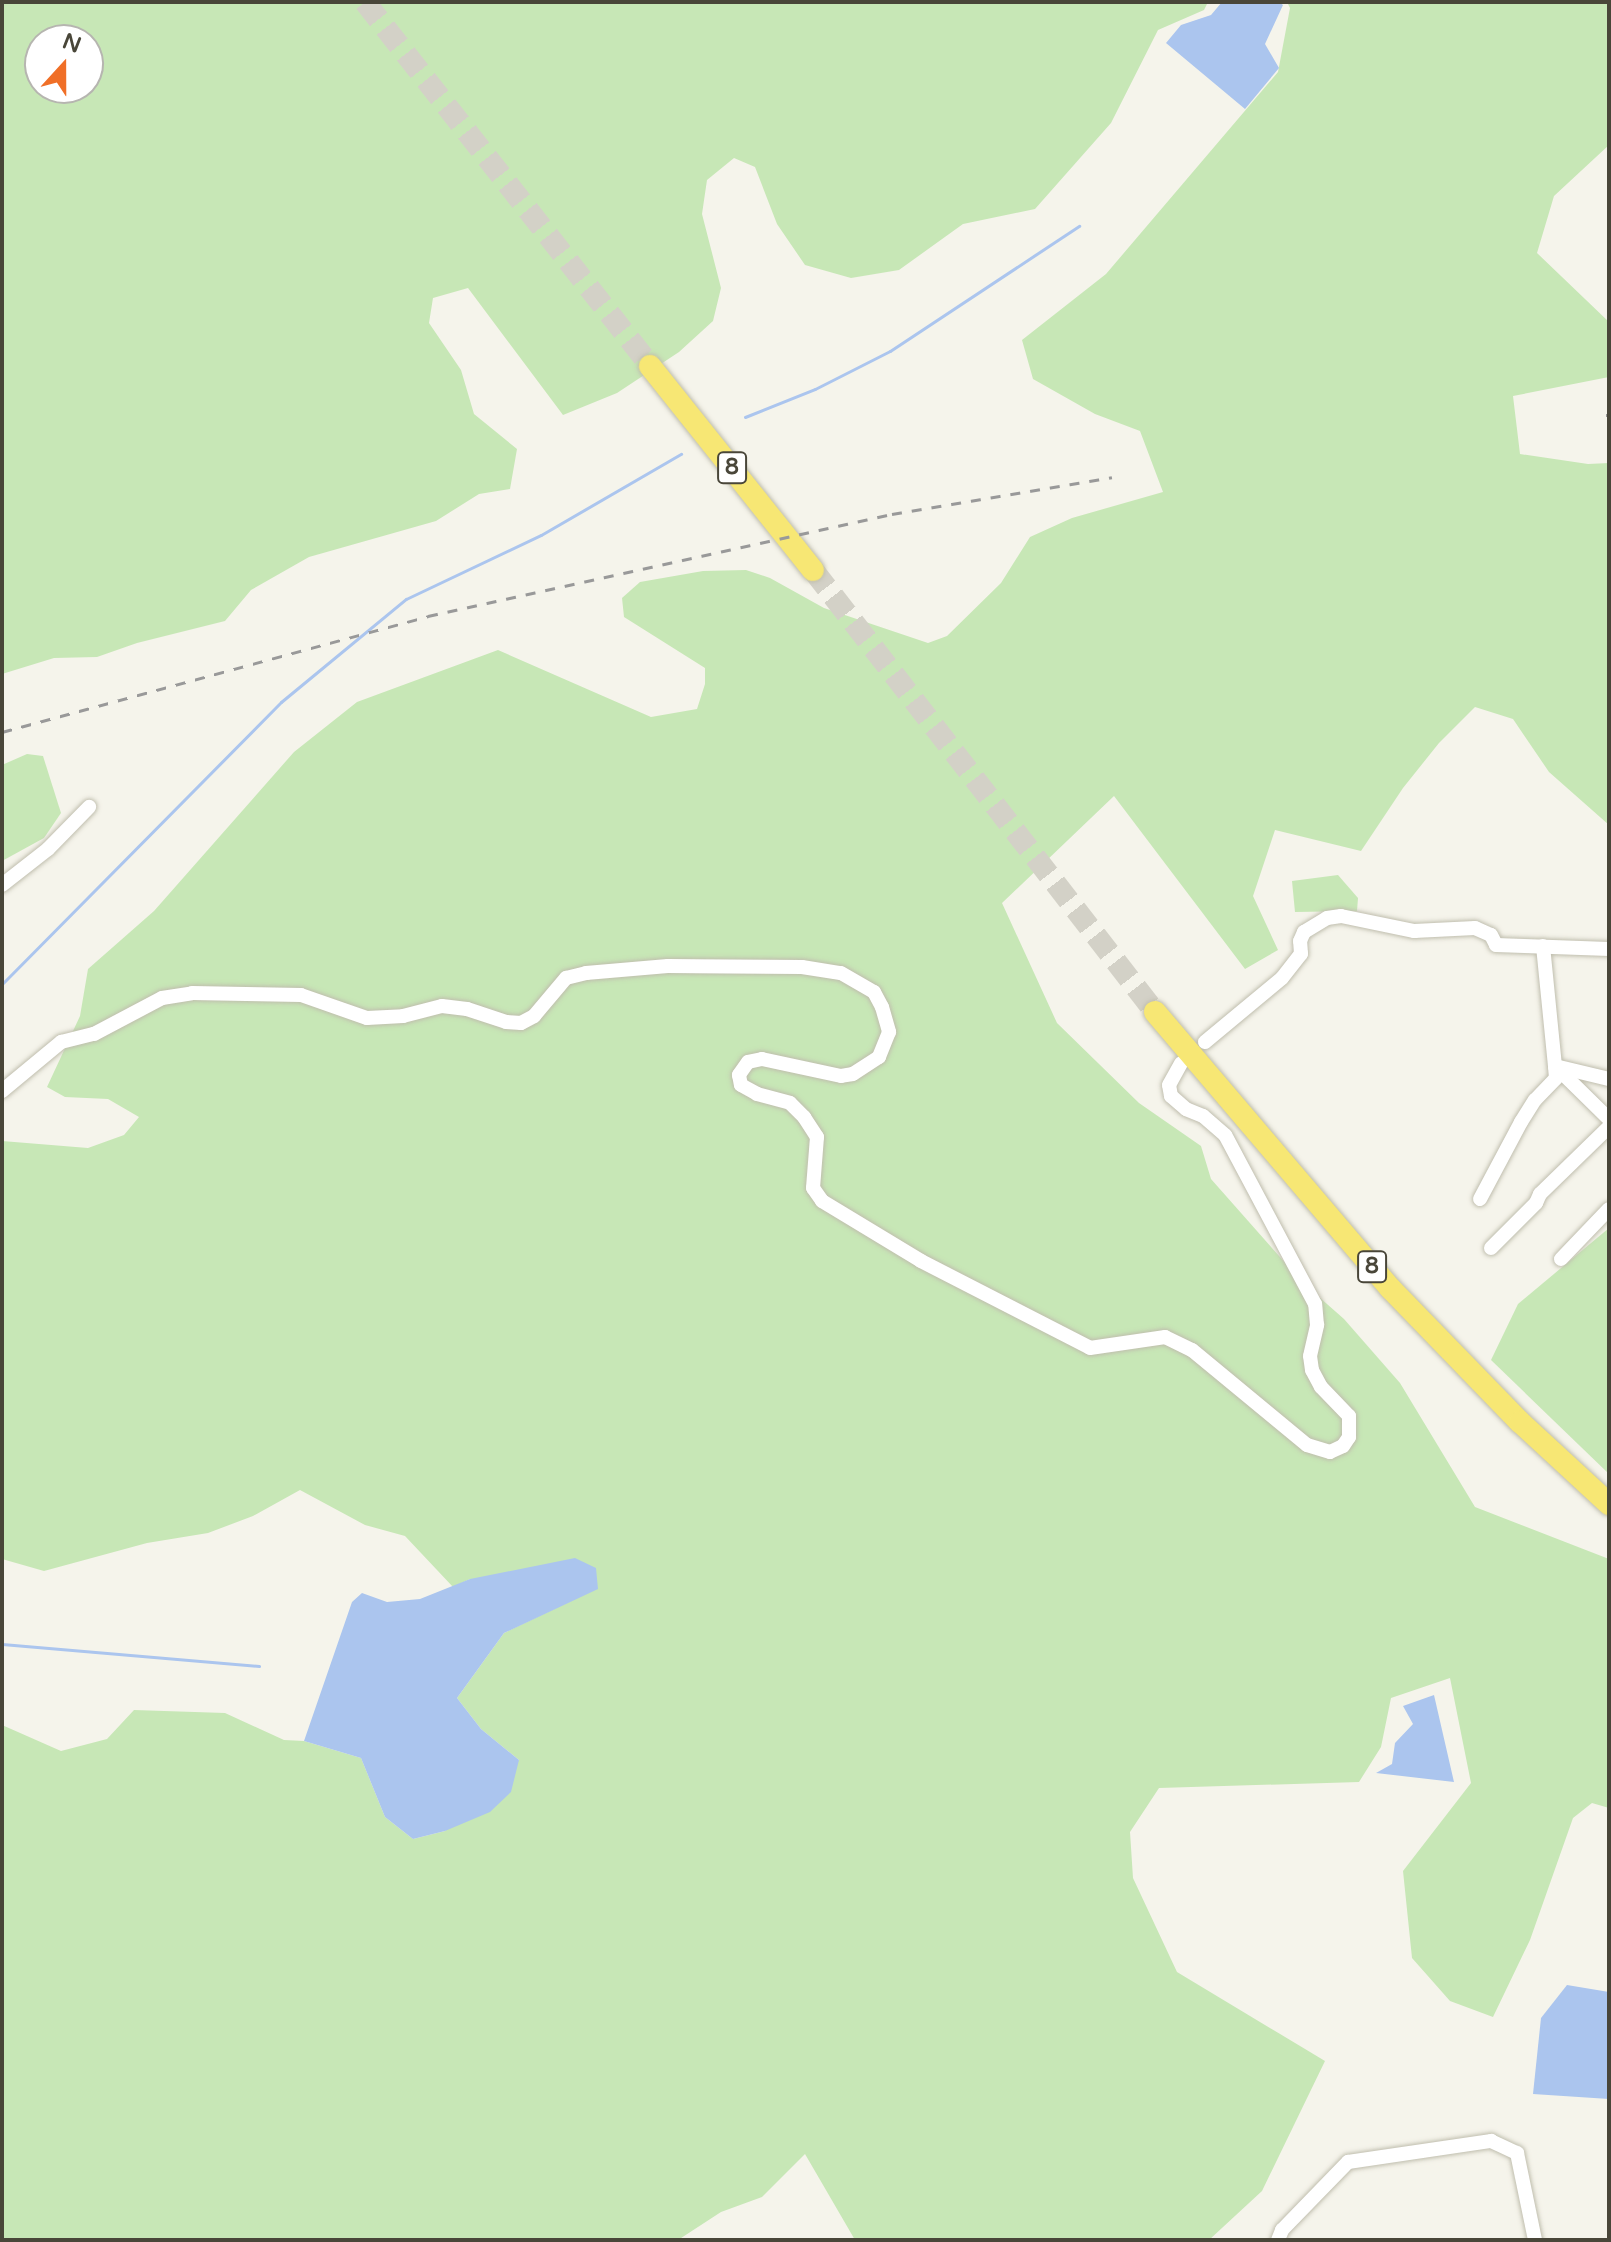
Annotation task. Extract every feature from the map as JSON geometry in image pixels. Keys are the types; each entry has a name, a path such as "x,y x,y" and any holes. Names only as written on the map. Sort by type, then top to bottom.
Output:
{"highway":[{"name":"8","path":"650,366 813,570"},
{"name":"8","path":"1155,1012 1391,1289 1520,1422 1609,1504"}],"street":[{"path":"2,885 48,849 89,807"},
{"path":"1205,1042 1282,978 1301,954 1300,941 1304,932 1327,918 1341,916 1414,931 1475,928 1491,935 1496,945 1609,949"},
{"path":"1480,1199 1535,1100 1556,1078 1543,946"},
{"path":"2,1091 61,1042 94,1034 162,998 192,993 301,995 367,1018 403,1016 442,1006 521,1023 534,1016 566,978 586,973 710,966 802,967 841,973 874,992 882,1007 889,1032 879,1057 853,1074 841,1076 762,1059 748,1062 739,1075 741,1085 757,1094 790,1103 804,1117 817,1137 813,1188 822,1201 921,1261 1090,1348 1165,1337 1192,1350 1307,1445 1330,1452 1343,1446 1349,1437 1349,1416 1321,1387 1312,1370 1310,1356 1317,1325 1315,1304 1225,1135 1203,1116 1186,1109 1171,1096 1169,1085 1181,1063"},
{"path":"1555,1066 1609,1079"},
{"path":"1555,1066 1609,1119"},
{"path":"1491,1248 1536,1203 1540,1194 1609,1127"},
{"path":"1561,1259 1609,1209"},
{"path":"1278,2240 1282,2230 1348,2162 1491,2141 1517,2153 1535,2240"}],"green space":[{"path":"2,2 1208,2 1204,10 1158,30 1111,123 1035,209 963,224 899,270 851,278 805,265 777,224 755,167 734,158 707,180 702,214 721,288 713,321 679,352 617,393 563,415 468,288 433,298 429,323 461,370 474,414 517,449 510,489 479,494 436,521 309,557 251,590 225,621 137,643 97,657 54,658 2,674"},
{"path":"1287,2 1609,2 1609,145 1554,196 1537,253 1609,322 1609,377 1513,396 1520,454 1588,464 1609,463 1609,825 1549,772 1513,719 1475,707 1439,743 1403,788 1361,851 1275,830 1253,896 1278,950 1245,969 1114,796 1002,903 1057,1023 1139,1103 1201,1146 1211,1179 1302,1282 1344,1319 1400,1383 1475,1507 1609,1559 1609,1808 1592,1803 1573,1818 1530,1940 1493,2017 1450,2001 1412,1958 1403,1871 1471,1783 1450,1678 1391,1698 1381,1747 1359,1782 1159,1788 1130,1832 1133,1878 1177,1972 1325,2061 1262,2191 1209,2240 855,2240 805,2154 762,2197 721,2212 678,2240 2,2240 2,1725 61,1751 107,1739 134,1710 225,1713 284,1740 304,1741 361,1758 385,1817 413,1839 445,1831 519,1760 481,1729 457,1698 504,1633 598,1588 470,1579 453,1587 405,1536 365,1525 300,1490 253,1516 208,1533 147,1543 44,1571 2,1559 2,1141 88,1148 124,1135 139,1117 108,1099 65,1097 47,1087 80,1016 88,969 154,911 294,752 357,702 498,650 651,717 697,709 705,684 705,668 624,617 622,598 640,582 703,571 746,570 770,578 824,608 928,643 947,636 1001,583 1030,537 1072,518 1163,492 1140,431 1095,414 1033,379 1022,340 1106,274 1278,72 1290,8"},
{"path":"27,754 43,756 61,813 44,838 2,861 2,765"},
{"path":"1338,875 1358,898 1357,911 1295,912 1292,881"},
{"path":"1609,1228 1609,1474 1491,1360 1518,1304"}],"water":[{"path":"1222,2 1279,2 1283,5 1265,44 1279,68 1245,109 1166,43 1181,25 1211,15"},
{"path":"575,1558 596,1568 598,1589 504,1633 457,1698 481,1729 519,1760 511,1792 490,1812 445,1831 413,1839 385,1817 361,1758 304,1741 352,1602 362,1593 387,1602 420,1599 470,1579"},
{"path":"1434,1695 1454,1782 1376,1773 1392,1764 1395,1743 1413,1724 1403,1706"},
{"path":"1567,1985 1609,1992 1609,2099 1533,2094 1541,2018"}],"waterway":[{"path":"745,417 815,389 890,351 1079,226"},
{"path":"2,984 281,702 406,599 541,535 681,454"},
{"path":"2,1644 259,1666"}],"tunnel":[{"path":"365,2 650,366"},
{"path":"813,570 1155,1012"}],"railway":[{"path":"2,732 428,616 892,514 1112,477"}]}
